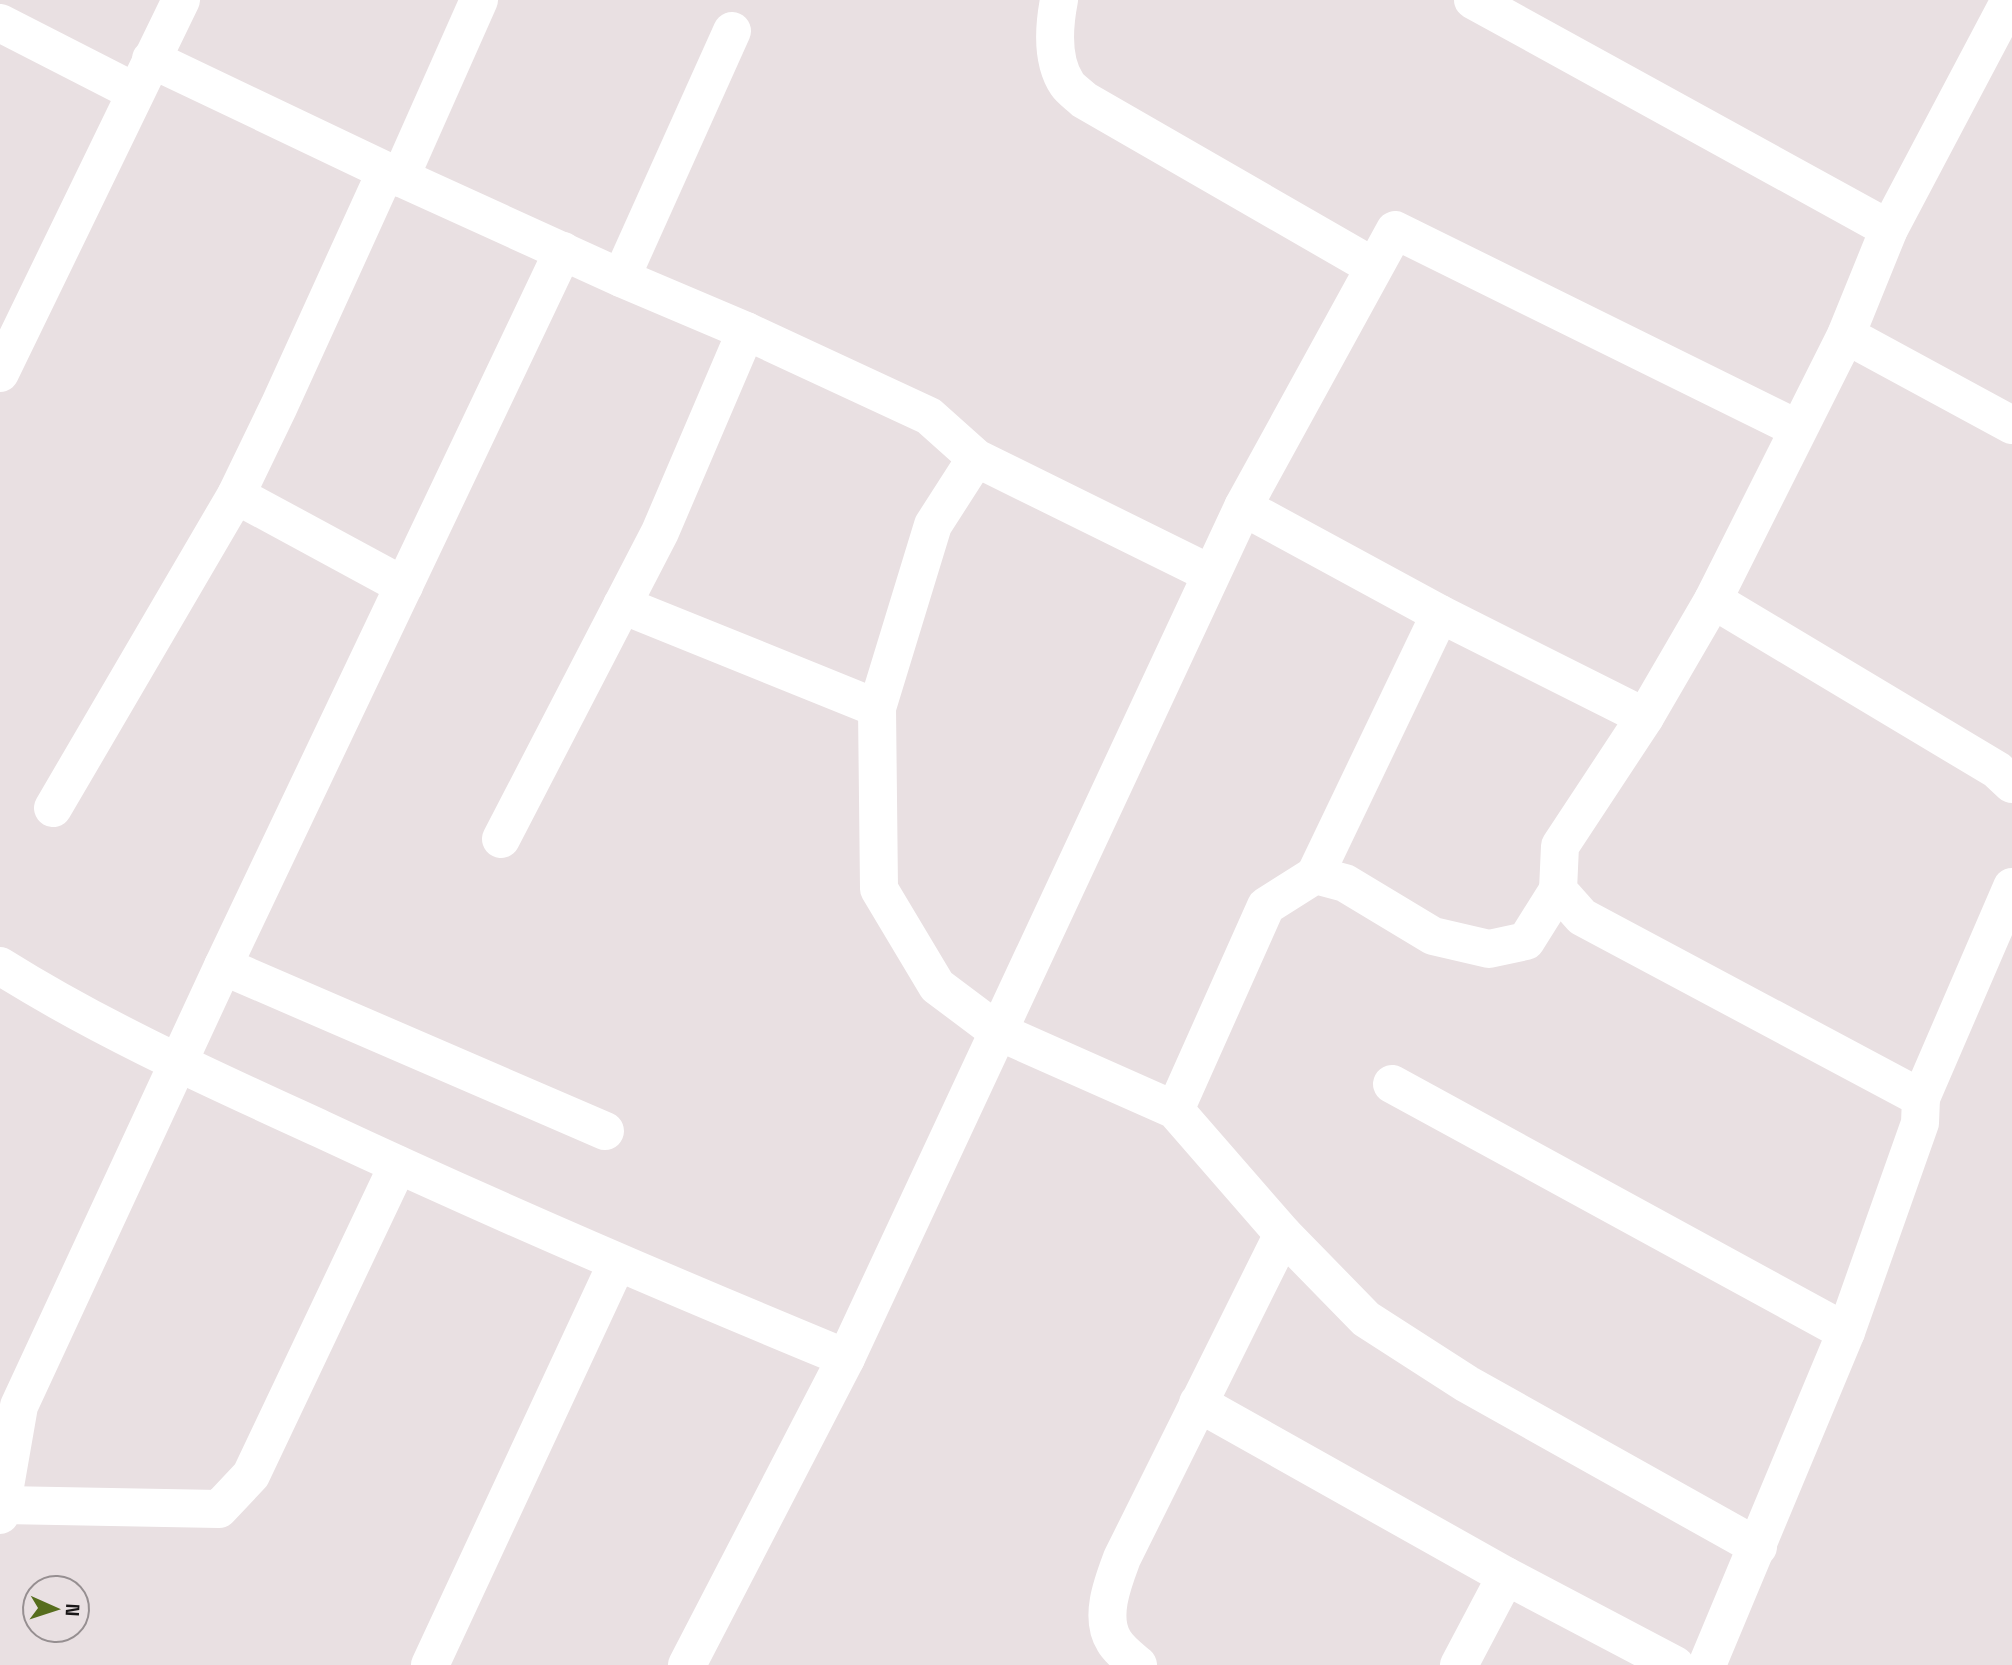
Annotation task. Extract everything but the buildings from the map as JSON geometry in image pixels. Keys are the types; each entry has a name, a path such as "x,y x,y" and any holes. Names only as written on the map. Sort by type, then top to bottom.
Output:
{"street":[{"path":"0,373 181,0"},
{"path":"53,808 236,495 479,0"},
{"path":"1059,0 1054,26 1058,59 1067,84 1084,100 1374,267"},
{"path":"1473,0 1889,229"},
{"path":"1315,874 1345,883 1433,936 1489,949 1526,941 1558,890 1560,846 1645,717 1713,600 1846,335 1889,229 2010,0"},
{"path":"0,23 393,174 621,278 746,331 929,416 976,458 1211,574"},
{"path":"621,278 732,31"},
{"path":"687,1665 846,1358 1243,507 1395,230 1798,429"},
{"path":"398,1165 251,1475 219,1509 1,1510 10,1402 177,1063 563,251"},
{"path":"501,839 660,532 746,331"},
{"path":"1846,335 2012,425"},
{"path":"976,458 933,526 877,708 879,889 937,986 997,1031 1175,1110 1283,1234 1366,1319 1466,1384 1758,1547"},
{"path":"236,495 404,586"},
{"path":"1243,507 1440,614 1645,717"},
{"path":"1713,600 1997,770 2012,784"},
{"path":"622,605 877,708"},
{"path":"1175,1110 1266,906 1315,874 1440,614"},
{"path":"1707,1665 1846,1332 1920,1123 1921,1098 2012,887"},
{"path":"1558,890 1583,917 1921,1098"},
{"path":"0,966 50,997 177,1063 617,1263 846,1358"},
{"path":"223,966 605,1131"},
{"path":"1392,1084 1846,1332"},
{"path":"1138,1665 1114,1641 1108,1620 1111,1588 1122,1558 1283,1234"},
{"path":"430,1665 617,1263"},
{"path":"1198,1403 1506,1576 1675,1665"},
{"path":"1459,1665 1506,1576"}]}
